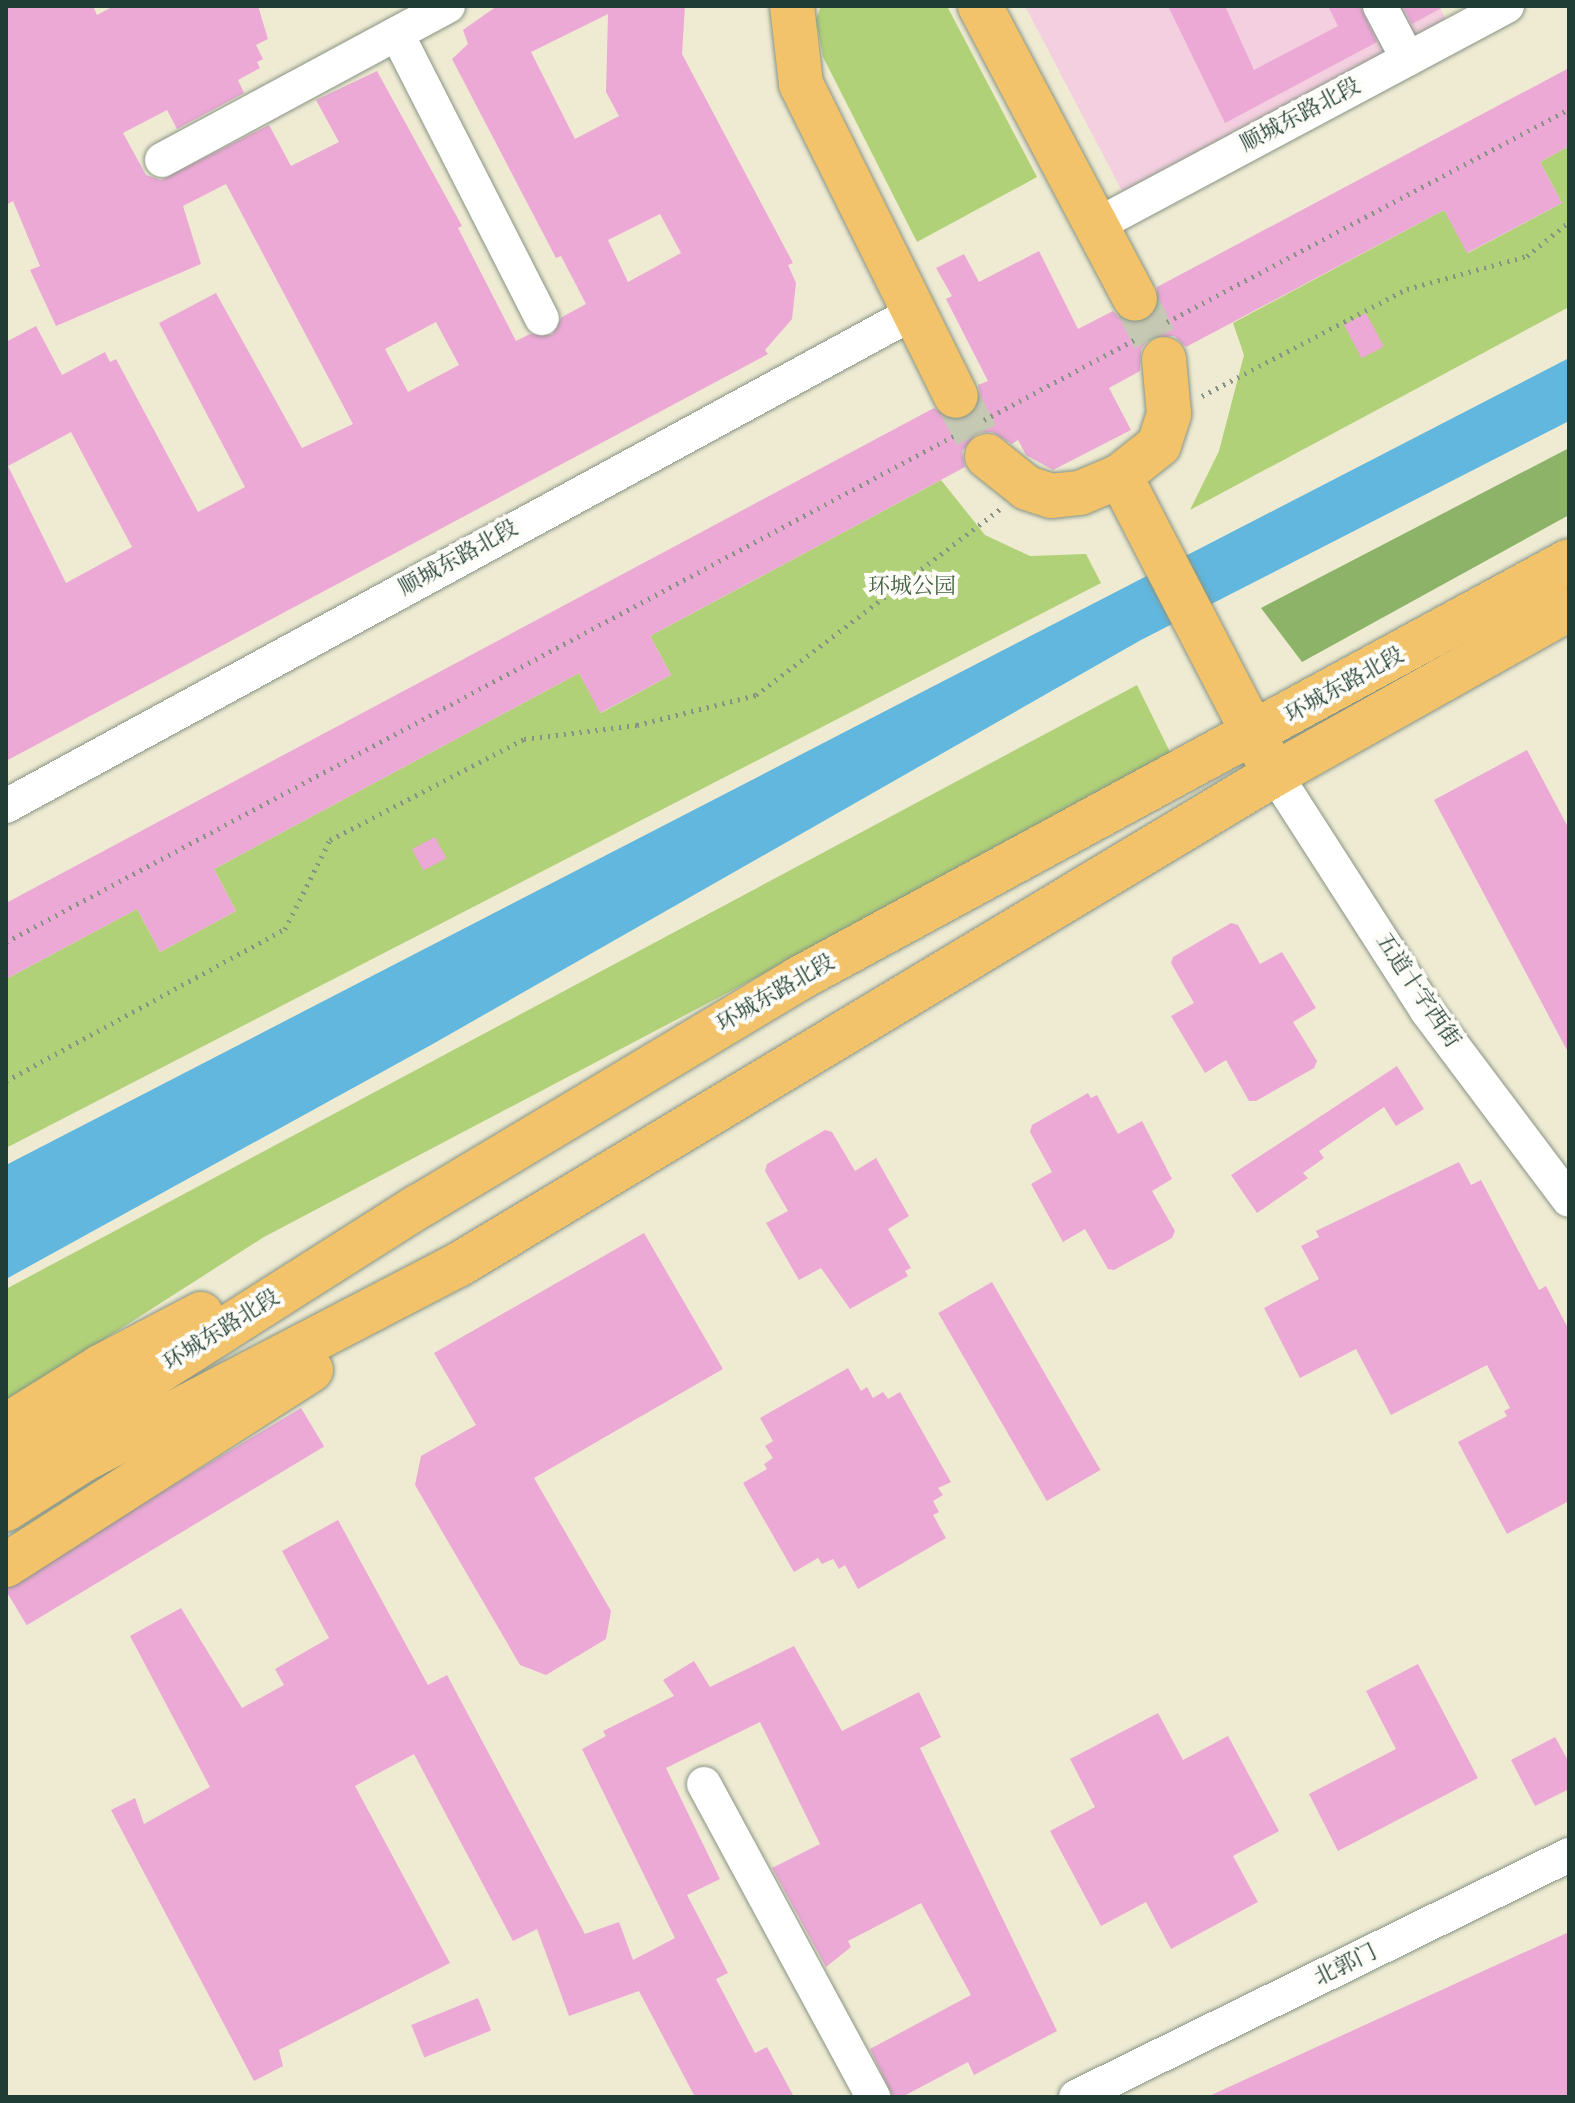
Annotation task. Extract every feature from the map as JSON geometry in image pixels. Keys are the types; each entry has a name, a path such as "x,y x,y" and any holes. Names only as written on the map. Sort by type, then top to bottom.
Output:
{"main road":[{"path":"792,6 801,84 899,275 913,313 969,428 1027,488 1051,496 1080,493 1120,476 1159,445 1169,414 1149,330 980,6"},
{"path":"1120,476 1275,774"},
{"name":"环城东路北段","path":"6,1468 421,1205 798,979 1254,736 1569,561"},
{"name":"环城东路北段","path":"6,1509 83,1460 458,1265 1275,774 1569,609"},
{"path":"6,1426 100,1367 421,1205"},
{"path":"6,1565 331,1357 458,1265"}],"street":[{"path":"162,160 448,6"},
{"path":"1380,6 1408,59"},
{"name":"顺城东路北段","path":"1095,226 1507,6"},
{"path":"397,34 542,318"},
{"name":"顺城东路北段","path":"6,806 913,313"},
{"name":"五道十字西街","path":"1275,774 1427,1011 1569,1200"},
{"path":"704,1784 873,2097"},
{"name":"北郭门","path":"1076,2097 1124,2077 1569,1855"}],"path":[{"path":"6,942 1149,330 1569,109"},
{"path":"1169,414 1407,289 1527,256 1569,222"},
{"path":"6,1081 285,929 330,840 524,739 637,725 756,695 1027,488"}],"shaded area":[{"path":"1025,6 1439,6 1446,20 1122,191"}],"green space":[{"path":"821,6 947,6 1037,177 917,242 823,57 816,19"},
{"path":"1569,146 1569,307 1190,510 1219,451 1244,355 1233,323 1444,210 1468,253 1562,203 1540,162"},
{"path":"1569,448 1569,515 1302,662 1261,608"},
{"name":"环城公园","path":"941,480 985,535 1030,556 1086,554 1101,583 6,1148 6,979 137,909 160,952 236,911 214,869 579,673 601,713 671,675 650,636"},
{"path":"1137,685 1173,758 264,1237 6,1402 6,1289"}],"water":[{"path":"1569,358 1569,421 1141,640 431,1045 6,1279 6,1165"}],"building":[{"path":"6,6 93,6 97,15 114,6 258,6 268,39 256,45 263,59 257,62 260,68 238,80 244,93 177,129 167,110 123,133 146,175 161,180 269,125 291,166 339,142 316,100 377,71 462,226 458,228 516,341 530,334 552,335 562,317 586,304 561,256 556,258 452,59 468,44 463,30 497,6 685,6 682,54 793,263 788,265 796,283 792,319 765,350 768,354 6,761 6,342 36,326 62,375 105,352 110,362 116,359 198,512 245,487 159,323 216,293 302,448 353,424 226,184 183,206 201,264 56,326 30,270 40,266 13,201 6,205","holes":["608,14 606,92 619,116 575,139 531,52","660,214 681,253 628,282 608,240","436,322 459,365 408,392 385,349","71,432 132,547 66,583 8,466"]},
{"path":"1168,6 1225,6 1254,70 1338,26 1328,6 1360,6 1377,42 1225,123"},
{"path":"1403,6 1445,6 1412,24"},
{"path":"1569,68 1569,146 1540,162 1562,203 1467,253 1444,210 1186,347 1174,336 1150,338 1141,349 1140,371 1109,388 1131,430 1053,470 1026,455 1018,440 1012,444 992,432 977,433 962,451 965,467 650,636 671,675 600,713 579,673 214,869 236,911 160,952 137,909 6,979 6,903 934,408 954,421 968,418 981,398 978,385 988,381 946,299 952,296 936,268 964,254 979,282 1039,251 1078,329 1113,311 1122,320 1146,321 1156,312 1157,287"},
{"path":"1366,313 1384,347 1362,358 1344,325"},
{"path":"1527,750 1569,829 1569,1054 1434,800"},
{"path":"435,837 446,858 423,870 412,849"},
{"path":"1231,923 1238,925 1260,964 1282,952 1316,1008 1293,1022 1317,1061 1314,1068 1256,1101 1249,1101 1226,1060 1205,1073 1171,1016 1194,1003 1171,963 1173,957"},
{"path":"1397,1066 1424,1109 1396,1126 1384,1107 1319,1151 1324,1158 1303,1173 1308,1178 1257,1213 1231,1175"},
{"path":"1088,1093 1091,1098 1097,1095 1118,1134 1142,1121 1172,1179 1152,1191 1175,1231 1172,1238 1114,1270 1108,1269 1085,1229 1063,1242 1031,1184 1052,1172 1030,1132 1032,1125"},
{"path":"825,1130 832,1132 855,1171 876,1158 909,1216 888,1229 911,1268 905,1271 908,1276 850,1309 821,1268 799,1280 766,1223 788,1211 765,1171 767,1164"},
{"path":"1459,1162 1471,1185 1481,1180 1539,1290 1546,1286 1569,1330 1569,1501 1507,1534 1458,1442 1507,1416 1504,1411 1510,1408 1487,1365 1391,1415 1356,1349 1300,1378 1264,1308 1319,1279 1301,1246 1319,1237 1316,1231"},
{"path":"644,1233 723,1369 534,1478 611,1611 606,1639 546,1675 520,1665 415,1485 421,1456 476,1425 434,1353"},
{"path":"992,1282 1100,1470 1047,1501 938,1313"},
{"path":"848,1368 861,1391 867,1387 873,1398 883,1392 888,1399 900,1392 951,1482 938,1488 943,1495 933,1501 939,1512 933,1515 946,1538 858,1589 845,1565 839,1569 833,1559 822,1564 818,1558 794,1572 743,1483 767,1469 764,1464 773,1458 765,1446 773,1441 760,1418"},
{"path":"301,1408 324,1447 27,1625 6,1591 6,1585"},
{"path":"338,1520 428,1685 447,1675 585,1934 619,1922 633,1960 675,1938 582,1749 606,1736 603,1731 674,1696 663,1680 694,1661 710,1687 794,1646 842,1731 919,1692 941,1737 920,1748 1057,2031 974,2075 968,2062 902,2097 893,2097 870,2049 971,1995 921,1903 848,1941 851,1947 826,1967 772,1868 820,1844 760,1722 666,1768 720,1879 687,1895 728,1973 716,1979 755,2053 767,2047 794,2097 695,2097 639,1991 569,2016 537,1929 513,1941 414,1754 355,1786 450,1963 279,2050 283,2066 254,2081 111,1810 135,1798 144,1824 210,1787 130,1636 181,1608 242,1708 284,1685 275,1669 329,1638 282,1551"},
{"path":"1418,1664 1478,1778 1338,1851 1309,1794 1396,1749 1366,1691"},
{"path":"1158,1713 1183,1760 1228,1736 1279,1831 1233,1856 1258,1902 1171,1949 1146,1902 1101,1926 1050,1831 1095,1807 1070,1759"},
{"path":"1555,1737 1569,1762 1569,1789 1535,1806 1511,1760"},
{"path":"1569,1932 1569,2097 1207,2097 1459,1982"},
{"path":"478,1998 491,2030 424,2057 411,2025"}],"tunnel":[{"path":"1135,299 1164,359"},
{"path":"956,396 987,456"}]}
